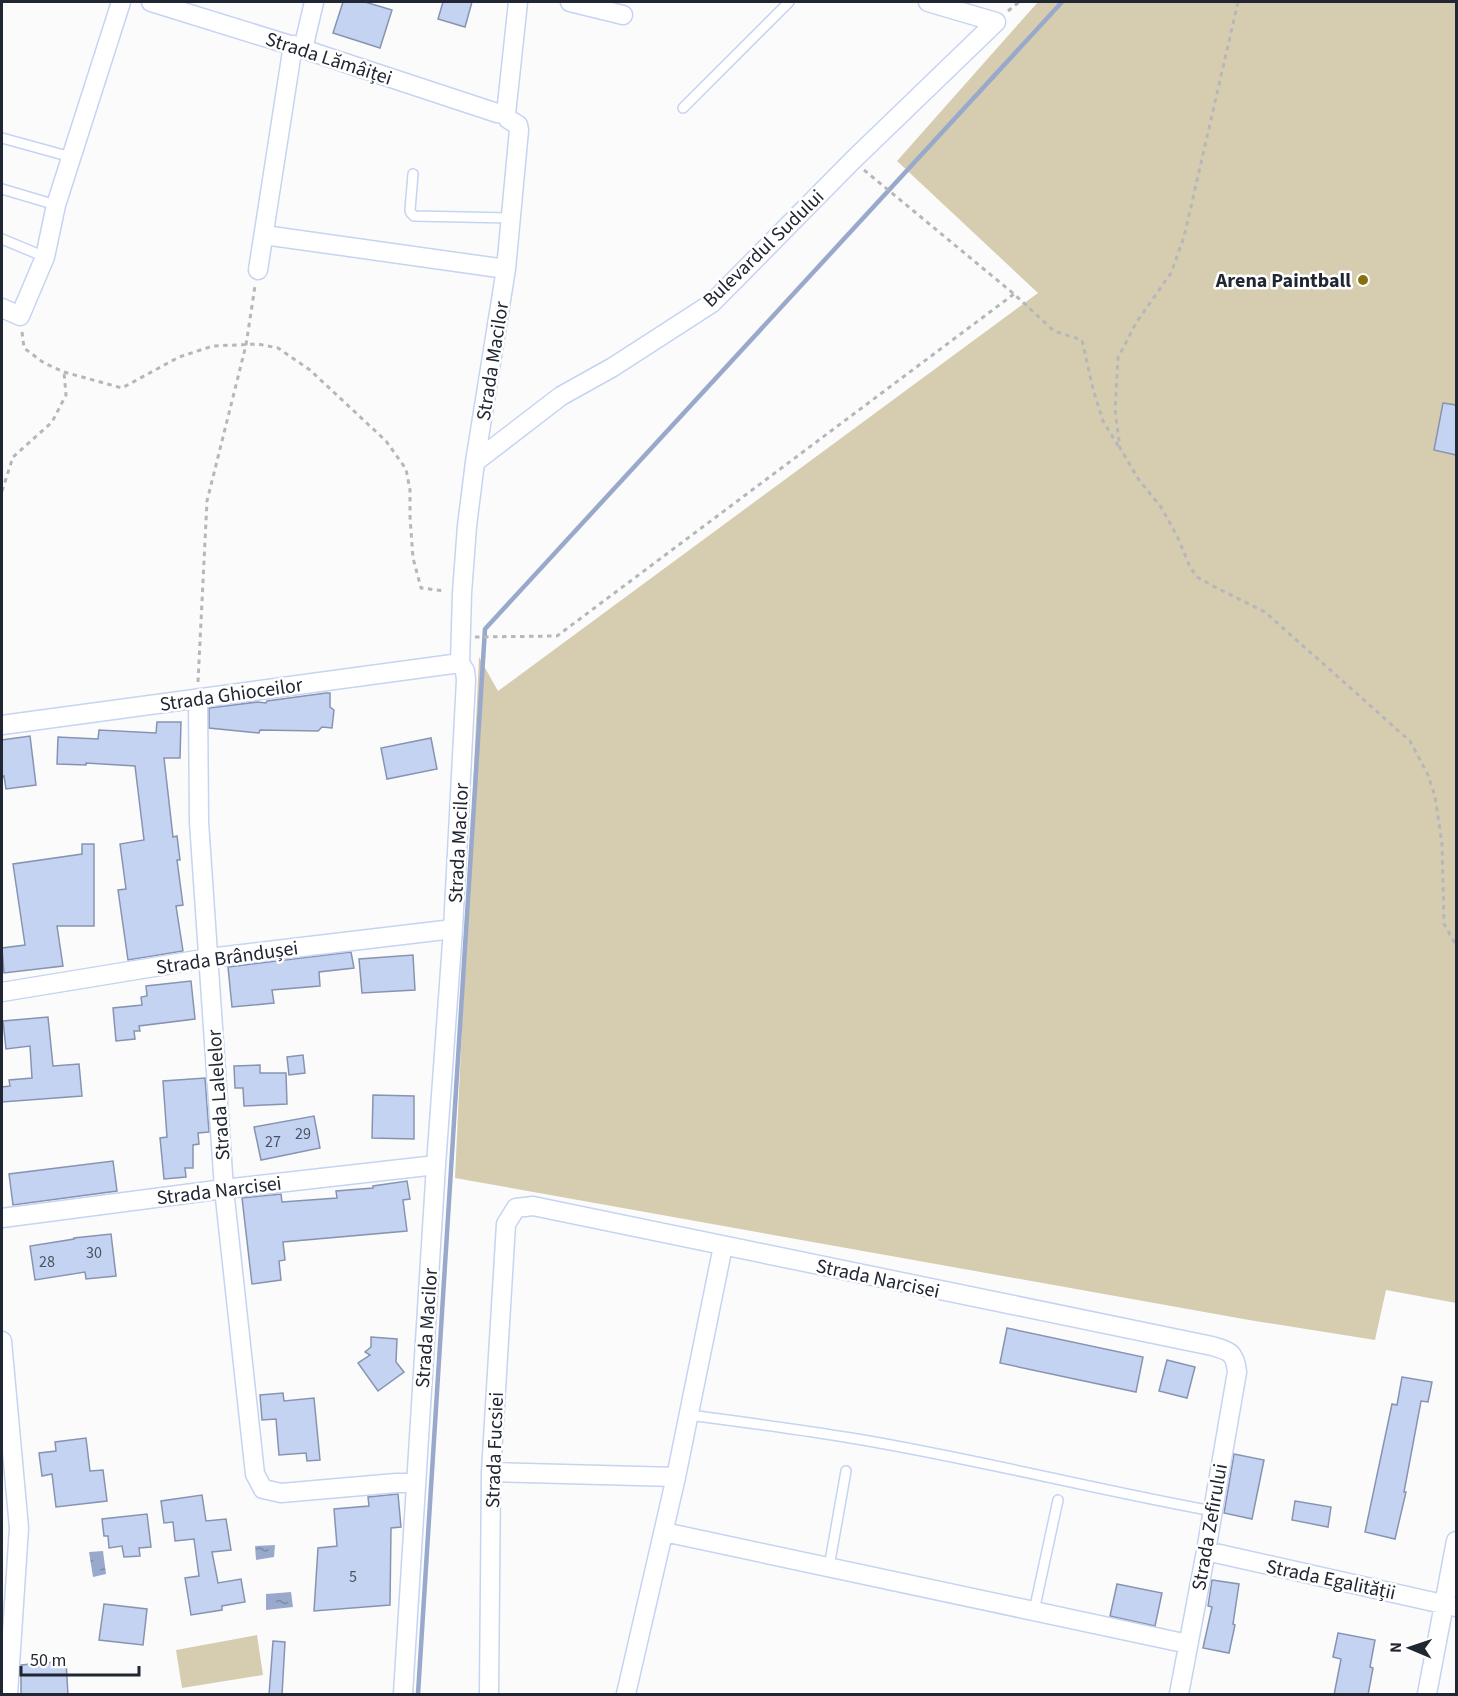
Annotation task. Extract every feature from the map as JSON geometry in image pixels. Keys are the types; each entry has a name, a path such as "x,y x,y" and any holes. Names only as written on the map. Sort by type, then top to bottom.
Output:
{"street":[{"path":"2,308 20,316 45,257 56,204 121,2"},
{"name":"Strada Lămâiței","path":"151,2 506,114"},
{"path":"258,270 298,47 314,2"},
{"path":"506,114 518,2"},
{"path":"570,2 623,15"},
{"name":"Bulevardul Sudului","path":"475,462 561,396 613,367 712,303 853,160 996,22 928,2"},
{"name":"Strada Macilor","path":"403,1695 453,929 466,680 465,671 460,663 462,592 475,462 506,269 519,130 506,114"},
{"path":"264,235 506,269"},
{"name":"Strada Ghioceilor","path":"2,725 460,663"},
{"name":"Strada Lalelelor","path":"198,698 199,822 224,1189 255,1474 263,1489 281,1493 416,1483"},
{"name":"Strada Brândușei","path":"2,992 209,958 453,929"},
{"name":"Strada Narcisei","path":"2,1218 224,1189 436,1165"},
{"name":"Strada Narcisei","path":"516,1208 533,1206 1212,1346 1226,1350 1236,1360"},
{"name":"Strada Fucsiei","path":"489,1695 491,1472 506,1224 516,1208"},
{"path":"626,1695 676,1477 723,1246"},
{"path":"2,1341 10,1529 8,1695"},
{"name":"Strada Zefirului","path":"1179,1695 1237,1372 1236,1360"},
{"path":"491,1472 676,1477"},
{"path":"664,1532 1188,1644"},
{"name":"Strada Egalității","path":"1206,1551 1451,1605"},
{"path":"1427,1695 1451,1605 1455,1552"}],"lane":[{"path":"683,108 789,2"},
{"path":"2,138 71,157"},
{"path":"413,174 410,210 414,216 511,218"},
{"path":"2,189 56,204"},
{"path":"2,239 45,257"},
{"path":"689,1415 852,1438 1213,1511"},
{"path":"829,1567 846,1471"},
{"path":"1034,1611 1058,1500"}],"path":[{"path":"1120,448 1115,410 1118,358 1136,322 1171,273 1184,237 1238,2"},
{"path":"853,160 1014,294 1054,331 1082,340 1093,389 1103,420 1139,480 1161,507 1197,577 1265,612 1410,741 1428,775 1435,796 1442,844 1444,924 1456,945"},
{"path":"198,698 207,501 246,345 258,270"},
{"path":"477,637 557,636 1014,294"},
{"path":"20,316 24,348 44,363 64,372 122,388 179,357 213,346 258,344 278,348 310,370 386,441 406,469 410,490 413,558 421,588 462,592"},
{"path":"2,491 14,457 52,422 66,395 64,372"}],"shaded area":[{"path":"1038,2 1456,2 1456,1303 1386,1290 1375,1340 1249,1320 455,1178 479,657 498,691 1038,293 897,161"},
{"path":"257,1635 263,1675 182,1688 176,1650"}],"water":[{"path":"275,1545 274,1557 256,1560 255,1546"},
{"path":"103,1551 106,1574 93,1577 89,1552"},
{"path":"291,1592 293,1607 266,1610 266,1594"}],"building":[{"path":"343,2 365,2 392,10 380,48 333,33"},
{"path":"443,2 472,2 465,27 438,19"},
{"path":"1443,403 1456,405 1456,455 1434,450"},
{"path":"330,693 330,707 334,710 332,728 322,727 318,731 260,730 259,733 209,728 209,708 266,703 267,701"},
{"path":"157,722 181,722 180,758 164,758 173,837 177,836 180,860 177,860 183,905 176,906 183,951 128,960 118,890 126,889 120,844 144,840 135,766 57,764 58,737 98,739 99,730 156,733"},
{"path":"30,736 36,785 6,789 4,776 2,777 2,740"},
{"path":"431,738 437,769 387,779 381,748"},
{"path":"82,844 94,844 94,926 57,926 63,966 4,973 2,948 25,945 13,864 82,854"},
{"path":"351,952 354,968 319,972 320,986 272,990 274,1003 232,1007 228,967"},
{"path":"413,955 415,990 362,993 359,959"},
{"path":"191,981 195,1019 139,1026 140,1031 134,1031 135,1039 116,1041 113,1008 142,1005 141,997 147,996 146,986"},
{"path":"48,1017 53,1066 79,1064 82,1096 2,1102 2,1087 10,1086 9,1080 32,1078 30,1046 6,1049 3,1021"},
{"path":"303,1055 305,1073 289,1075 287,1057"},
{"path":"260,1065 260,1073 286,1073 287,1104 244,1106 243,1088 235,1088 234,1066"},
{"path":"205,1078 209,1132 198,1133 199,1144 193,1145 193,1168 185,1168 186,1177 164,1179 160,1138 167,1137 163,1081"},
{"path":"373,1095 414,1096 414,1139 372,1138"},
{"path":"314,1116 320,1148 261,1160 254,1127"},
{"path":"113,1161 117,1191 13,1205 9,1174"},
{"path":"407,1181 410,1199 403,1200 407,1231 283,1242 285,1260 279,1261 281,1280 252,1284 242,1198 281,1194 282,1202 337,1198 336,1191 373,1188 373,1186"},
{"path":"111,1234 116,1276 86,1279 85,1272 35,1280 30,1246"},
{"path":"1007,1328 1143,1357 1136,1392 1000,1363"},
{"path":"371,1337 397,1339 396,1362 404,1372 378,1391 358,1363 370,1355 365,1352 371,1347"},
{"path":"1167,1360 1195,1367 1187,1398 1159,1391"},
{"path":"1402,1377 1432,1382 1428,1402 1421,1401 1404,1492 1406,1492 1395,1539 1365,1532 1392,1404 1397,1405"},
{"path":"283,1393 284,1401 314,1398 320,1460 307,1461 306,1453 279,1455 276,1419 262,1420 260,1395"},
{"path":"86,1438 90,1471 103,1470 107,1501 56,1507 52,1474 42,1476 39,1453 56,1451 55,1442"},
{"path":"1234,1454 1264,1460 1252,1519 1224,1513"},
{"path":"398,1494 401,1527 391,1528 390,1605 314,1611 318,1548 337,1546 334,1509 369,1506 368,1497"},
{"path":"202,1495 206,1521 226,1519 231,1550 212,1552 218,1583 241,1579 245,1602 222,1606 222,1610 191,1615 185,1578 199,1576 194,1539 175,1541 173,1522 164,1523 161,1501"},
{"path":"1295,1501 1331,1507 1328,1527 1292,1520"},
{"path":"147,1514 151,1547 139,1548 140,1556 124,1557 122,1546 109,1548 108,1536 104,1536 102,1519"},
{"path":"1212,1580 1239,1584 1233,1624 1235,1625 1229,1653 1203,1648 1212,1607 1208,1606"},
{"path":"1117,1584 1162,1593 1155,1626 1110,1616"},
{"path":"104,1604 147,1609 143,1645 99,1640"},
{"path":"1338,1633 1375,1640 1368,1695 1334,1695 1341,1659 1333,1657"},
{"path":"273,1641 285,1642 282,1695 269,1695"},
{"path":"66,1661 68,1695 21,1695 21,1665"}],"waterway":[{"path":"418,1694 485,629 1062,2"}],"place":[{"name":"Arena Paintball","path":"1363,280"}]}
